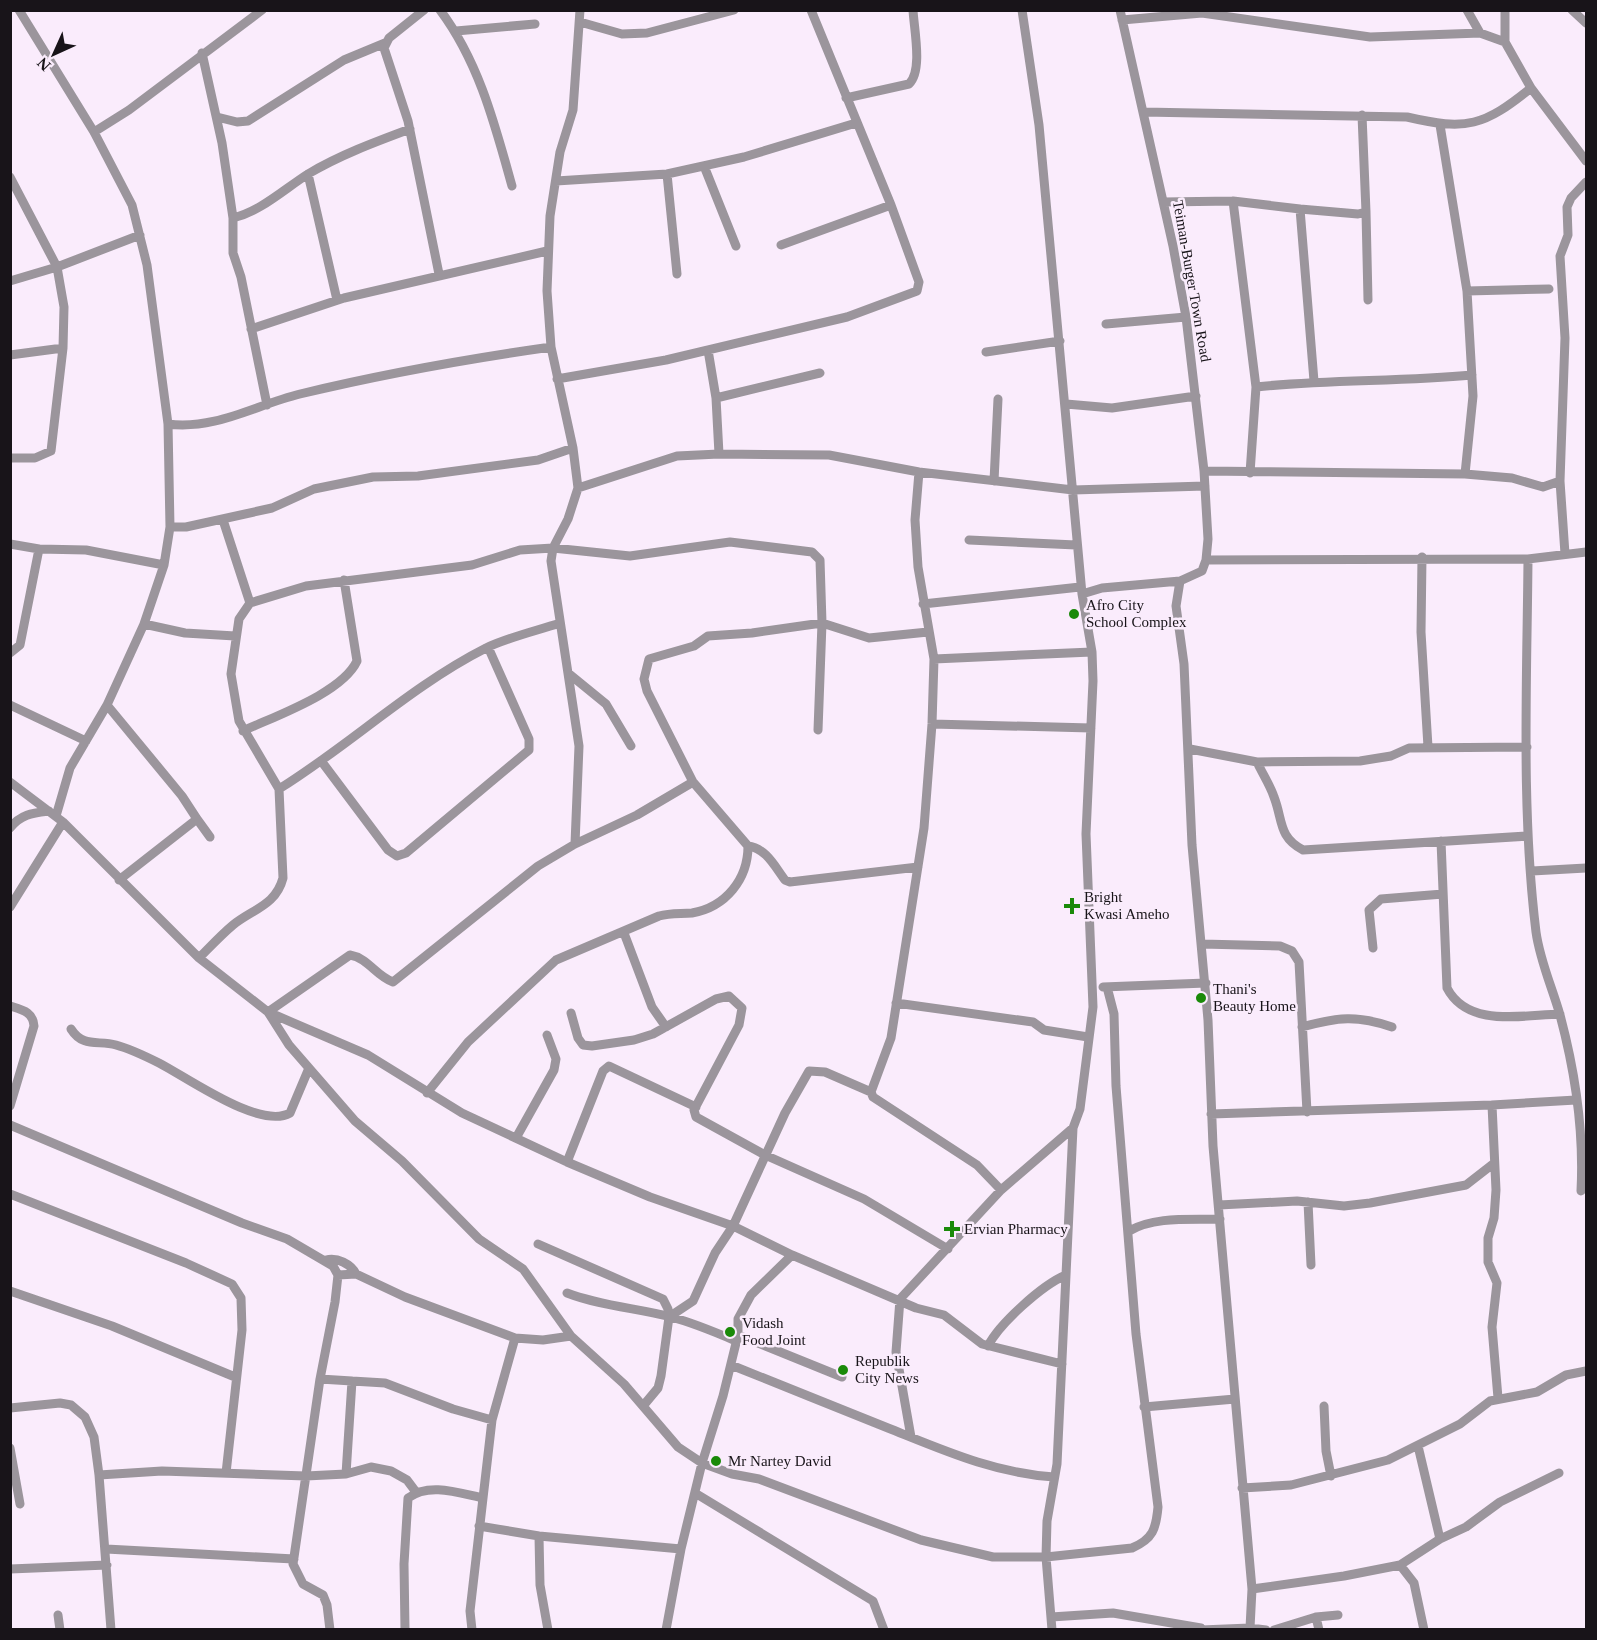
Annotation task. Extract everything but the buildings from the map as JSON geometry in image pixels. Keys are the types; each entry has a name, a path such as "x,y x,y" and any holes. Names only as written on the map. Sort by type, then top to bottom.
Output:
{"street":[{"path":"11,907 56,816 70,768 107,705 144,624 164,565 170,527 168,424 154,307 132,205 94,132 19,10"},
{"path":"94,132 129,110 262,10"},
{"path":"218,117 237,122 248,121 344,60 385,44 424,10"},
{"path":"440,10 468,52 496,126 512,186"},
{"path":"575,844 579,746 550,561 553,548 568,519 578,488 573,448 551,347 547,251 560,152 573,110 580,10"},
{"path":"580,22 621,34 647,33 735,10"},
{"path":"557,379 708,350 847,316 912,295 917,291 919,282 891,205 811,10"},
{"path":"846,98 909,84 913,80 917,67 913,10"},
{"path":"1022,10 1039,125 1066,404 1076,545 1081,591 1092,652 1086,834 1093,1006 1080,1109 1073,1128 1062,1364 1054,1477 1047,1521 1046,1557 1052,1629"},
{"path":"1467,10 1480,33"},
{"path":"1504,10 1505,42 1531,88 1587,161"},
{"path":"1572,10 1587,23"},
{"path":"1121,15 1202,13 1370,37 1480,33 1505,42"},
{"name":"Teiman-Burger Town Road","path":"1121,15 1144,112 1186,317 1204,471 1206,560"},
{"path":"456,31 535,24"},
{"path":"385,44 384,48 410,129 439,274"},
{"path":"202,53 218,117 233,218 233,252 241,277 267,405"},
{"path":"1144,112 1362,115 1407,117 1440,125 1475,122 1495,115 1531,88"},
{"path":"1362,115 1368,300"},
{"path":"556,181 667,174 704,166 856,123"},
{"path":"1440,125 1467,291 1472,375 1472,426 1465,474"},
{"path":"233,218 256,210 308,174 348,152 410,129"},
{"path":"704,166 736,246"},
{"path":"308,174 337,300"},
{"path":"667,174 676,274"},
{"path":"10,177 57,267 64,307 63,348 51,451 35,458 10,458"},
{"path":"1565,554 1560,481 1565,338 1560,256 1568,235 1567,207 1571,198 1587,182"},
{"path":"1163,202 1233,201 1358,214 1366,212"},
{"path":"1233,201 1256,387 1250,472"},
{"path":"782,245 891,205"},
{"path":"1300,209 1314,381"},
{"path":"10,281 57,267 140,235"},
{"path":"251,329 337,300 439,274 547,251"},
{"path":"1467,291 1549,289"},
{"path":"1106,324 1186,317"},
{"path":"986,352 1060,341"},
{"path":"168,424 205,424 298,395 470,358 551,347"},
{"path":"10,355 63,348"},
{"path":"708,350 716,398 719,454"},
{"path":"716,398 820,373"},
{"path":"1256,387 1314,381 1345,383 1472,375"},
{"path":"1066,404 1112,408 1196,396"},
{"path":"994,482 998,399"},
{"path":"170,527 186,527 272,508 314,489 373,477 418,476 538,460 573,448"},
{"path":"578,488 677,456 719,454 829,456 919,472 1072,490 1205,486"},
{"path":"1204,471 1465,474 1512,478 1543,487 1560,481"},
{"path":"871,1092 887,1053 896,1003 918,867 932,724 934,659 923,604 915,520 919,472"},
{"path":"223,520 250,603"},
{"path":"969,540 1076,545"},
{"path":"199,958 234,924 272,900 280,891 283,878 279,789 243,731 237,714 231,674 239,619 250,603 306,586 456,567 520,550 553,548 630,556 730,542 812,552 820,560 822,623 819,730"},
{"path":"10,544 39,549 86,550 164,565"},
{"path":"10,653 20,645 39,549"},
{"path":"923,604 1180,581 1202,571 1206,560 1422,557 1528,559 1587,552"},
{"path":"1422,557 1421,632 1428,747"},
{"path":"1528,559 1528,836 1536,932 1543,966 1560,1014 1576,1100 1581,1191"},
{"path":"243,731 333,686 352,671 357,661 344,580"},
{"path":"1180,581 1176,606 1184,664 1190,749 1192,845 1206,983 1211,1114 1252,1588 1250,1628"},
{"path":"279,789 322,762 393,705 488,647 560,623"},
{"path":"427,1093 468,1042 556,960 624,933 658,916 694,912 737,888 748,864 748,846 693,782 647,691 644,679 649,659 694,646 708,636 752,633 822,623 869,638 928,632"},
{"path":"144,624 185,633 235,636"},
{"path":"322,762 388,850 397,856 406,853 529,750 529,739 488,647"},
{"path":"934,659 1092,652"},
{"path":"568,673 606,704 631,746"},
{"path":"10,705 86,741"},
{"path":"107,705 182,796 210,837"},
{"path":"932,724 1091,728"},
{"path":"1190,749 1257,762 1360,761 1391,756 1409,748 1527,747"},
{"path":"1257,762 1274,796 1284,832 1290,843 1303,850 1528,836"},
{"path":"10,782 56,816 199,958 268,1012 368,1055 462,1113 567,1162 650,1197 733,1226 792,1255 900,1299 925,1312 944,1316 988,1346 1062,1364"},
{"path":"268,1012 350,955 359,956 383,978 393,981 538,866 575,844 607,831 693,782"},
{"path":"10,828 16,820 27,814 56,816"},
{"path":"119,880 196,819"},
{"path":"1441,841 1448,988 1454,1000 1466,1010 1485,1016 1560,1014"},
{"path":"748,846 755,847 767,856 785,880 790,882 918,867"},
{"path":"1532,871 1587,868"},
{"path":"1373,948 1369,910 1373,903 1382,899 1443,894"},
{"path":"624,933 652,1007 666,1027"},
{"path":"1202,944 1280,946 1292,951 1299,962 1307,1112"},
{"path":"1093,987 1206,983"},
{"path":"268,1012 289,1045 355,1121 402,1161 478,1239 523,1269 571,1336 624,1384 678,1447 702,1463 732,1474 759,1479 946,1548 993,1557 1046,1557 1132,1548 1141,1544 1156,1528 1158,1507 1136,1334 1130,1231 1116,1086 1114,1014 1107,987"},
{"path":"571,1013 578,1038 584,1045 592,1046 634,1040 666,1027 716,999 729,996 742,1008 740,1025 696,1107 696,1117 765,1155 864,1199 948,1249"},
{"path":"896,1003 1033,1022 1044,1030 1088,1037"},
{"path":"10,1006 28,1012 33,1019 34,1026 10,1106"},
{"path":"1302,1027 1350,1017 1366,1018 1392,1027"},
{"path":"71,1029 77,1039 87,1043 115,1045 142,1055 249,1112 269,1117 284,1117 290,1113 309,1068"},
{"path":"516,1138 554,1070 556,1059 547,1035"},
{"path":"567,1162 603,1071 609,1066 696,1107"},
{"path":"669,1317 693,1301 716,1253 733,1226 784,1113 809,1071 825,1072 871,1092 873,1097 977,1165 1001,1190"},
{"path":"1211,1114 1576,1100"},
{"path":"1492,1105 1496,1190 1494,1218 1488,1238 1488,1262 1497,1283 1492,1327 1498,1398"},
{"path":"10,1125 242,1223 287,1239 326,1260 338,1275 320,1379 294,1559 303,1584 323,1595 327,1605 330,1629"},
{"path":"911,1437 896,1352 900,1299 1001,1190 1073,1128"},
{"path":"1219,1205 1308,1202 1344,1206 1370,1203 1458,1188 1466,1185 1493,1164"},
{"path":"10,1194 186,1263 232,1284 241,1298 242,1311 226,1473"},
{"path":"1308,1202 1311,1265"},
{"path":"1130,1231 1157,1222 1220,1219"},
{"path":"538,1244 663,1299 669,1317 661,1376 658,1388 643,1406"},
{"path":"666,1629 681,1549 702,1463 731,1365 737,1338 738,1319 751,1295 792,1255"},
{"path":"326,1260 331,1258 344,1263 356,1274 405,1297 515,1338 543,1340 571,1336"},
{"path":"338,1275 356,1274"},
{"path":"988,1346 996,1331 1006,1325 1036,1294 1051,1282 1066,1275"},
{"path":"10,1291 112,1326 235,1377"},
{"path":"567,1293 603,1305 669,1317 702,1326 842,1377"},
{"path":"472,1629 470,1611 492,1420 515,1338"},
{"path":"731,1365 993,1469 1022,1475 1054,1477"},
{"path":"1242,1488 1291,1485 1388,1460 1460,1424 1498,1398 1537,1392 1558,1379 1587,1371"},
{"path":"320,1379 385,1383 453,1409 492,1420"},
{"path":"346,1474 352,1381"},
{"path":"1144,1407 1235,1399"},
{"path":"10,1408 60,1403 71,1405 85,1417 94,1437 99,1475 111,1629"},
{"path":"1324,1406 1326,1451 1331,1476"},
{"path":"1418,1446 1440,1539"},
{"path":"10,1448 20,1504"},
{"path":"99,1475 162,1471 306,1476 346,1474 371,1467 391,1471 407,1480 416,1492"},
{"path":"1252,1588 1344,1576 1400,1565 1440,1539 1466,1527 1500,1502 1559,1473"},
{"path":"405,1629 408,1498 416,1492 448,1491 483,1497"},
{"path":"695,1493 788,1546 873,1601 884,1629"},
{"path":"479,1526 539,1536 681,1549"},
{"path":"539,1536 540,1585 548,1629"},
{"path":"106,1549 294,1559"},
{"path":"10,1569 107,1565"},
{"path":"1400,1565 1414,1583 1424,1629"},
{"path":"1051,1617 1113,1613 1201,1629 1266,1629"},
{"path":"1274,1629 1316,1617 1338,1615"},
{"path":"58,1616 60,1629"},
{"path":"1316,1617 1318,1629"}],"place":[{"name":"Afro City School Complex","path":"1074,614"},
{"name":"Bright Kwasi Ameho","path":"1072,906"},
{"name":"Thani's Beauty Home","path":"1201,998"},
{"name":"Ervian Pharmacy","path":"952,1229"},
{"name":"Vidash Food Joint","path":"730,1332"},
{"name":"Republik City News","path":"843,1370"},
{"name":"Mr Nartey David","path":"716,1461"}]}
